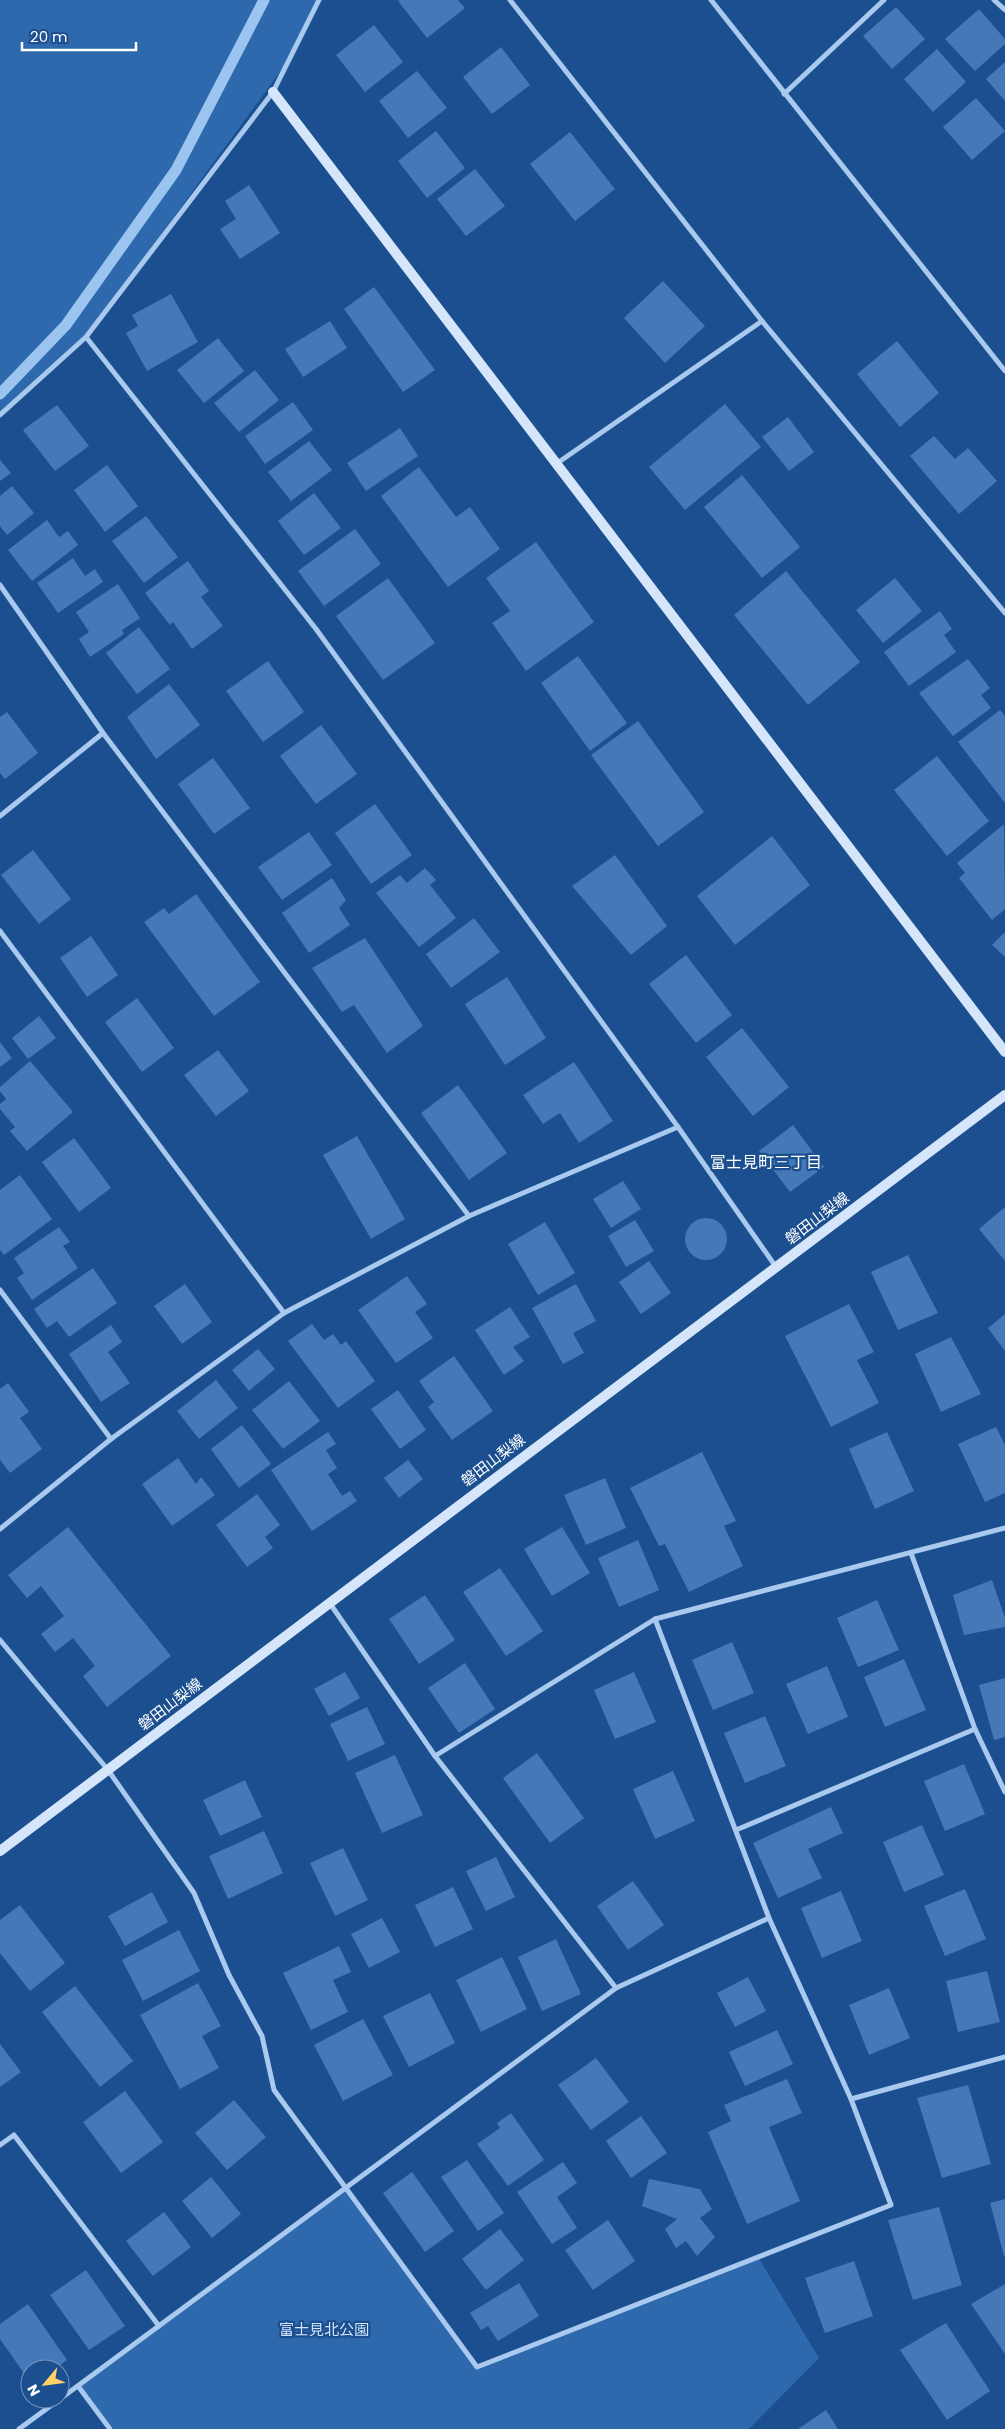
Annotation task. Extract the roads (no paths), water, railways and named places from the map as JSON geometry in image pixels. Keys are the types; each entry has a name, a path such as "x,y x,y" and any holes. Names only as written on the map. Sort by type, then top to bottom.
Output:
{"main road":[{"path":"273,92 1005,1052"},
{"name":"磐田山梨線","path":"0,1851 329,1601 1005,1095"}],"street":[{"path":"0,415 86,337 273,92 319,0"},
{"path":"510,0 762,321 1005,613"},
{"path":"711,0 1005,371"},
{"path":"784,94 884,0"},
{"path":"994,0 1005,10"},
{"path":"556,464 762,321"},
{"path":"86,337 316,630 678,1127 776,1267"},
{"path":"0,585 103,733 469,1216"},
{"path":"0,816 103,733"},
{"path":"0,931 284,1314"},
{"path":"0,1529 111,1439 284,1314 469,1216 678,1127"},
{"path":"0,1290 111,1439"},
{"path":"436,1756 655,1619 1005,1528"},
{"path":"911,1553 975,1729 1005,1792"},
{"path":"329,1601 436,1756 616,1988"},
{"path":"0,1640 108,1770 194,1893 228,1975 262,2036 274,2090 478,2366 891,2205 851,2099 769,1918 655,1619"},
{"path":"736,1830 975,1729"},
{"path":"70,2392 616,1988 769,1918"},
{"path":"851,2099 1005,2057"},
{"path":"0,2145 14,2135 159,2326"},
{"path":"78,2386 110,2429"},
{"path":"19,2429 46,2409"}],"waterway":[{"path":"0,394 66,325 176,170 264,0"}],"district":[{"name":"富士見町三丁目","path":"766,1162"}],"park label":[{"name":"富士見北公園","path":"324,2329"}]}
